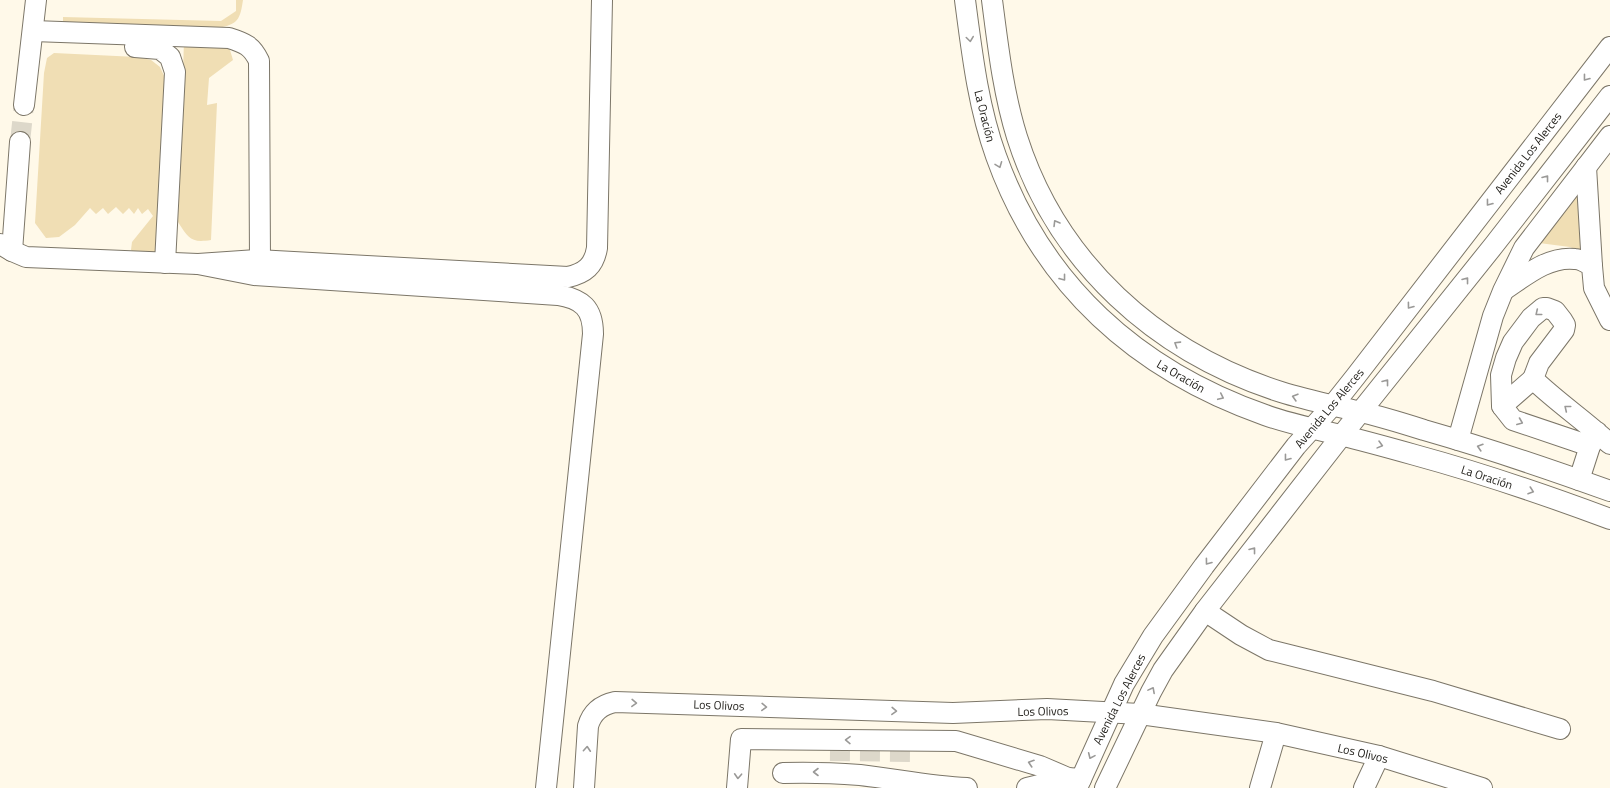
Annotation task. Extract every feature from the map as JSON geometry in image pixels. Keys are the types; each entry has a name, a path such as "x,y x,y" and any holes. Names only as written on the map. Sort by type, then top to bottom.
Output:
{"street":[{"path":"24,105 36,0"},
{"path":"20,142 6,248 26,257 198,264 260,260 568,277 584,272 593,262 597,248 602,0"},
{"name":"La Oración","path":"965,0 979,95 996,155 1017,207 1049,260 1083,302 1127,341 1152,359 1191,383 1244,408 1282,421 1342,435 1477,474 1610,519"},
{"name":"La Oración","path":"992,0 1005,91 1017,138 1026,162 1046,205 1069,243 1096,277 1150,326 1207,362 1254,383 1281,392 1361,412 1458,440 1610,491"},
{"path":"32,36 230,38 243,42 254,51 259,61 260,260"},
{"path":"32,36 160,49 170,57 175,72 165,262"},
{"name":"Avenida Los Alerces","path":"1075,782 1138,659 1153,636 1218,547 1296,446 1333,405 1610,47"},
{"path":"979,95 1005,91"},
{"name":"Avenida Los Alerces","path":"1105,788 1140,714 1163,670 1205,611 1610,96"},
{"path":"1458,440 1493,316 1524,248 1610,136"},
{"path":"1586,167 1594,288 1610,320"},
{"path":"1503,292 1532,270 1560,259 1576,258 1592,266"},
{"path":"198,264 254,275 558,295 576,300 583,305 592,316 593,334 546,788"},
{"path":"1502,406 1533,379 1539,363 1564,330 1562,320 1555,312 1548,308 1543,308 1531,318 1514,342 1506,358 1501,375 1502,406 1513,420 1531,427 1599,441"},
{"path":"1533,379 1599,441"},
{"path":"1579,480 1599,441"},
{"path":"1205,611 1241,635 1269,650 1434,691 1560,729"},
{"name":"Los Olivos","path":"584,788 588,726 590,720 602,706 615,702 967,713 1047,710 1140,714 1276,733 1379,756 1456,784 1482,788"},
{"path":"1260,788 1276,733"},
{"path":"737,788 741,739 956,741 1004,754 1040,766 1075,782"},
{"path":"739,750 830,751"},
{"path":"916,752 1004,754"},
{"path":"1364,788 1379,756"},
{"path":"783,773 825,772 911,785 967,788"},
{"path":"1027,788 1075,782"}],"shaded area":[{"path":"236,0 243,0 239,17 234,23 218,28 63,24 63,17 221,21 236,11"},
{"path":"184,41 219,43 230,50 233,60 209,78 207,105 217,103 211,240 204,241 195,240 188,236 178,222"},
{"path":"54,53 137,57 151,60 160,67 165,78 157,256 136,255 131,250 132,242 153,216 148,209 142,214 138,208 134,214 129,208 123,214 116,207 108,214 103,208 96,214 90,208 75,225 59,237 46,238 35,223 44,73 47,58"},
{"path":"1575,197 1579,197 1581,252 1570,247 1539,243"}],"tunnel":[{"path":"20,142 24,105"},
{"path":"830,751 916,752"}]}
